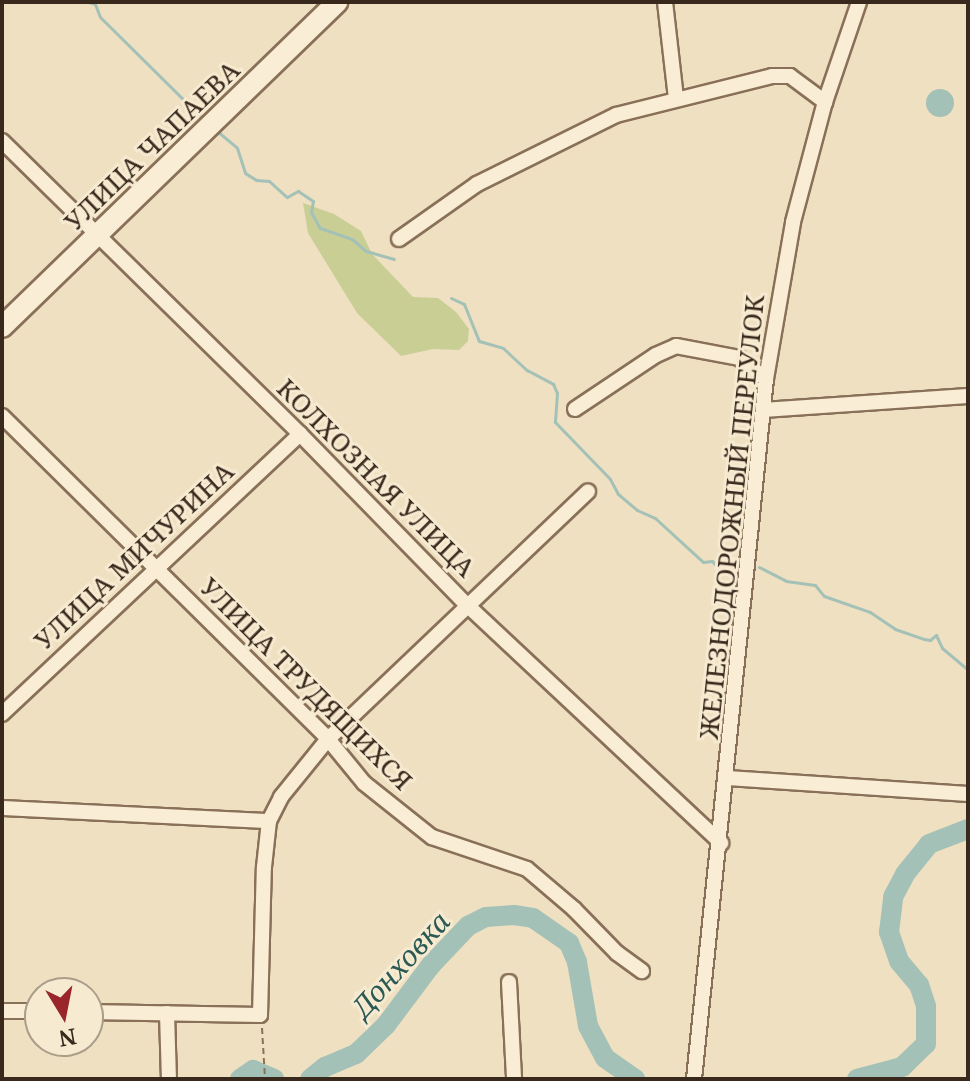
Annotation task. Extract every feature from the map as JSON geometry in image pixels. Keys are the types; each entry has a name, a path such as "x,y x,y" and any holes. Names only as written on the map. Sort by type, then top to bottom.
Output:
{"street":[{"name":"УЛИЦА ЧАПАЕВА","path":"2,327 337,2"},
{"path":"665,2 676,98"},
{"name":"ЖЕЛЕЗНОДОРОЖНЫЙ ПЕРЕУЛОК","path":"694,1079 721,843 766,379 793,222 825,102 859,2"},
{"path":"399,239 477,184 542,148 616,115 772,76 790,76 825,102"},
{"name":"КОЛХОЗНАЯ УЛИЦА","path":"2,141 300,434 468,606 721,843"},
{"path":"575,409 656,355 676,346 739,358 766,379"},
{"path":"763,410 968,396"},
{"name":"УЛИЦА ТРУДЯЩИХСЯ","path":"2,416 328,739 364,783 432,837 527,869 574,909 617,953 642,971"},
{"name":"УЛИЦА МИЧУРИНА","path":"2,714 300,434"},
{"path":"104,1012 260,1015 264,867 269,821 298,772 328,739 588,491"},
{"path":"727,778 968,794"},
{"path":"2,808 269,821"},
{"path":"509,982 514,1079"},
{"path":"2,1011 24,1011"},
{"path":"167,1013 169,1079"}],"path":[{"path":"260,1015 265,1079"}],"green space":[{"path":"303,203 334,214 361,231 372,254 413,297 438,298 456,312 469,329 468,341 459,350 433,349 401,356 357,313 308,233"}],"water":[{"path":"940,89 950,93 954,103 950,113 940,117 930,113 926,103 930,93"}],"waterway":[{"path":"88,2 95,4 100,17 205,121"},
{"path":"217,131 237,148 245,173 256,180 269,181 287,197 298,191 313,201 311,212 320,228 352,239 366,251 394,259"},
{"path":"451,298 464,304 479,341 503,348 527,370 553,384 557,393 555,422 610,479 618,494 637,510 655,518 703,562 712,561 719,569 728,571 741,565"},
{"path":"759,567 786,581 815,585 824,596 870,612 895,629 930,640 936,635 942,648 968,670"},
{"name":"Донховка","path":"857,1079 902,1067 926,1044 926,1006 919,985 899,961 889,932 893,897 905,874 929,844 968,829"},
{"name":"Донховка","path":"310,1079 325,1067 356,1054 386,1025 431,965 468,926 486,917 514,915 533,918 569,943 577,962 588,1026 605,1058 635,1079"},
{"name":"Донховка","path":"240,1079 253,1070 274,1079"}]}
